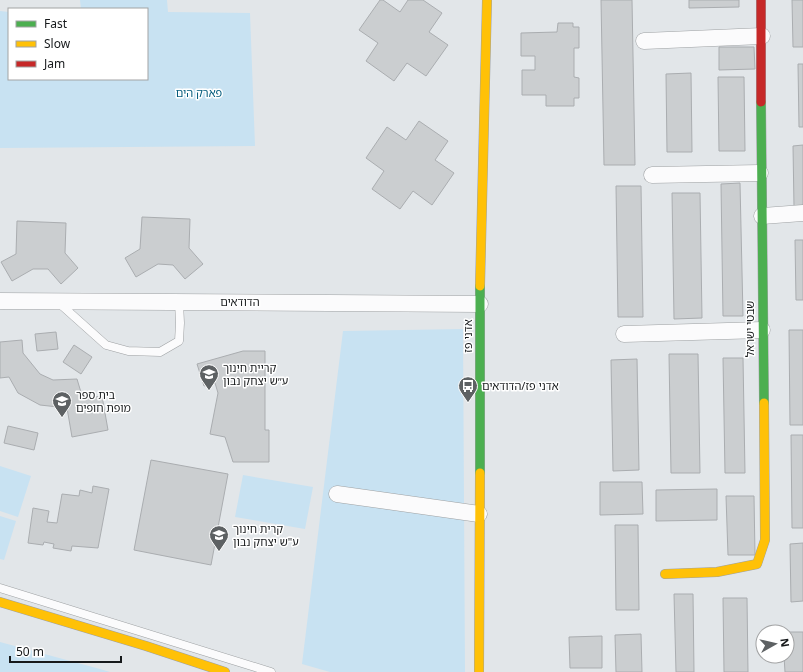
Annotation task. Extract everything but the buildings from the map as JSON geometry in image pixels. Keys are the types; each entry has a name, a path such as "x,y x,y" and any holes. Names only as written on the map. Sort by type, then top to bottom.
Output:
{"street":[{"name":"אדני פז","path":"479,672 480,304 487,0"},
{"name":"שבטי ישראל","path":"665,574 717,572 757,564 765,540 762,216 760,173 762,36 761,0"},
{"path":"644,41 762,36"},
{"path":"652,175 760,173"},
{"path":"762,216 803,213"},
{"name":"הדודאים","path":"0,301 480,304"},
{"path":"624,334 762,330"},
{"path":"337,494 479,514"},
{"path":"0,602 146,646 224,672"}],"lane":[{"path":"57,301 106,345 128,351 142,352 160,352 179,341 179,302"},
{"path":"0,588 271,672"}],"green space":[{"name":"פארק הים","path":"80,0 167,0 168,12 250,13 255,146 0,148 0,11 8,12 8,80 148,80 148,8 81,8"},
{"path":"463,329 465,672 330,672 302,664 343,331"},
{"path":"0,466 31,476 18,517 0,511"},
{"path":"243,475 313,487 305,529 235,517"},
{"path":"0,516 16,521 4,560 0,559"},
{"path":"0,642 100,669 110,672 0,672"}],"traffic: fast":[{"path":"761,102 764,403"},
{"path":"480,286 480,473"}],"traffic: slow":[{"path":"480,286 487,0"},
{"path":"665,574 717,572 757,564 765,540 764,403"},
{"path":"479,672 480,473"},
{"path":"0,602 146,646 225,672"}],"traffic: jam":[{"path":"761,0 761,102"}],"place":[{"name":"קריית חינוך ע״ש יצחק נבון","path":"209,391"},
{"name":"אדני פז/הדודאים","path":"468,403"},
{"name":"בית ספר מופת חופים","path":"62,418"},
{"name":"קרית חינוך ע\"ש יצחק נבון","path":"219,552"}]}
